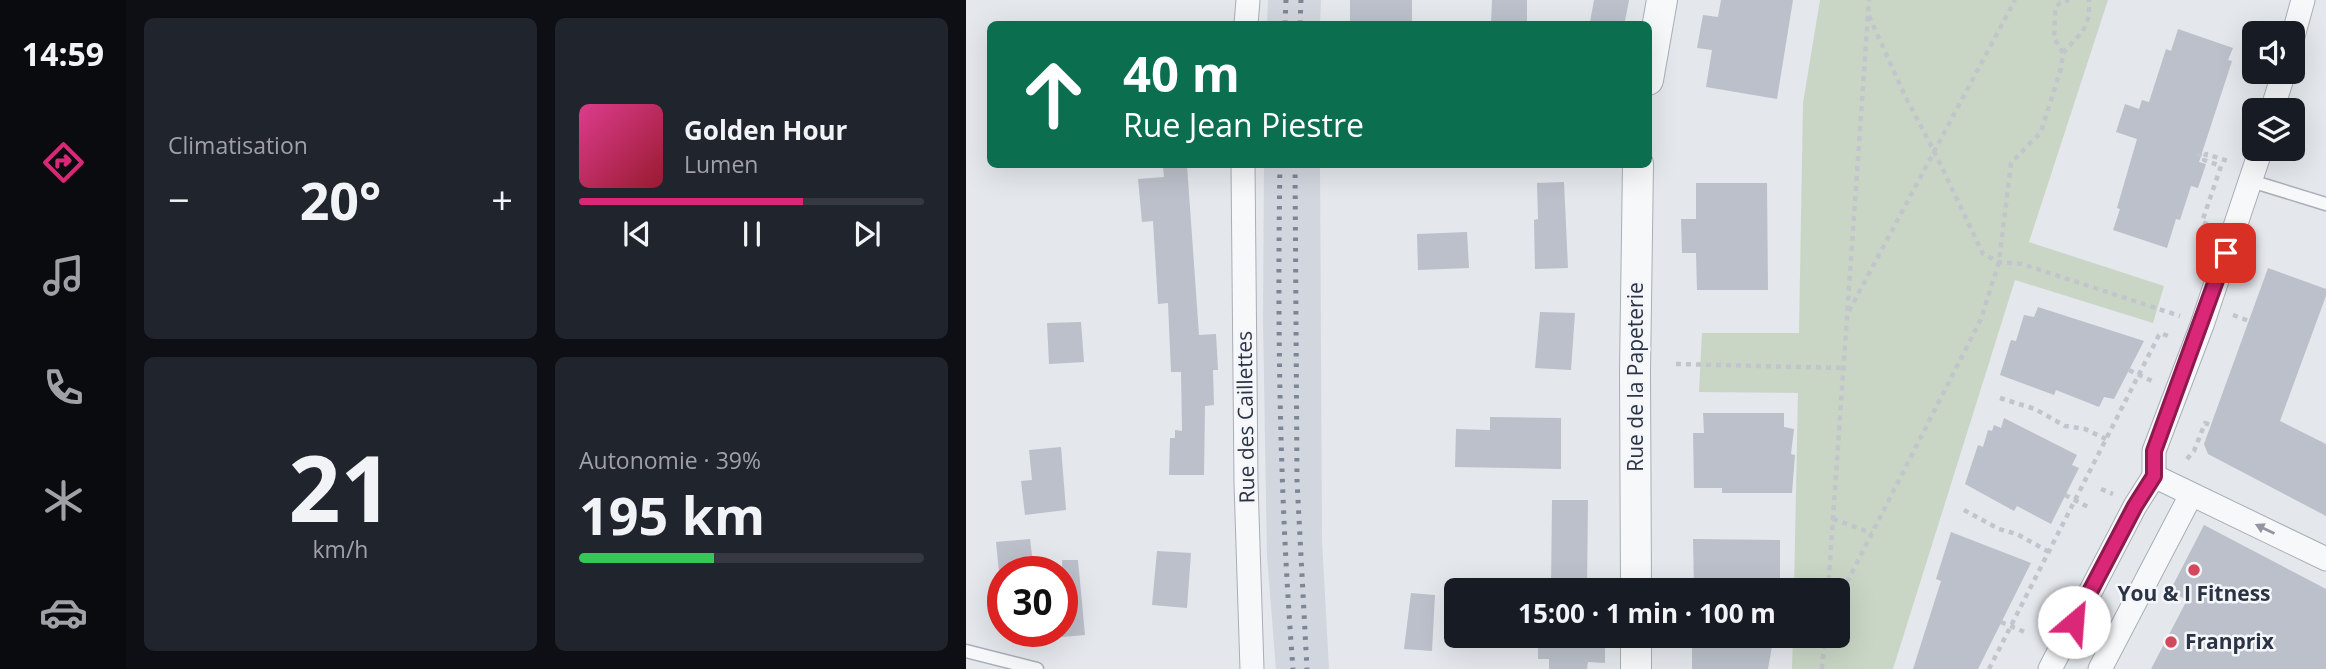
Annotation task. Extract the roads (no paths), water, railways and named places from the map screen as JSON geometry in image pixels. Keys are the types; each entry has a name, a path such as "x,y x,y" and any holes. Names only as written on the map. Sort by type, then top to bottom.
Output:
{"street":[{"path":"1246,21 1248,0"},
{"path":"1652,55 1661,0"},
{"path":"2297,21 2303,0"},
{"path":"2050,669 2135,506 2154,476 2154,451 2202,325 2257,161"},
{"name":"Rue des Caillettes","path":"1243,168 1246,483 1252,669"},
{"name":"Rue de la Papeterie","path":"1636,578 1638,168"},
{"path":"2154,476 2326,559"},
{"path":"2100,669 2191,495"},
{"path":"1636,648 1636,669"}],"lane":[{"path":"2251,181 2326,204"},
{"path":"966,651 1037,669"}],"railway":[{"path":"1285,21 1286,0"},
{"path":"1300,21 1301,0"},
{"path":"1280,168 1280,417 1293,669"},
{"path":"1295,168 1297,481 1307,669"}],"place":[{"name":"You & I Fitness","path":"2194,570"},
{"name":"Franprix","path":"2171,642"}]}
